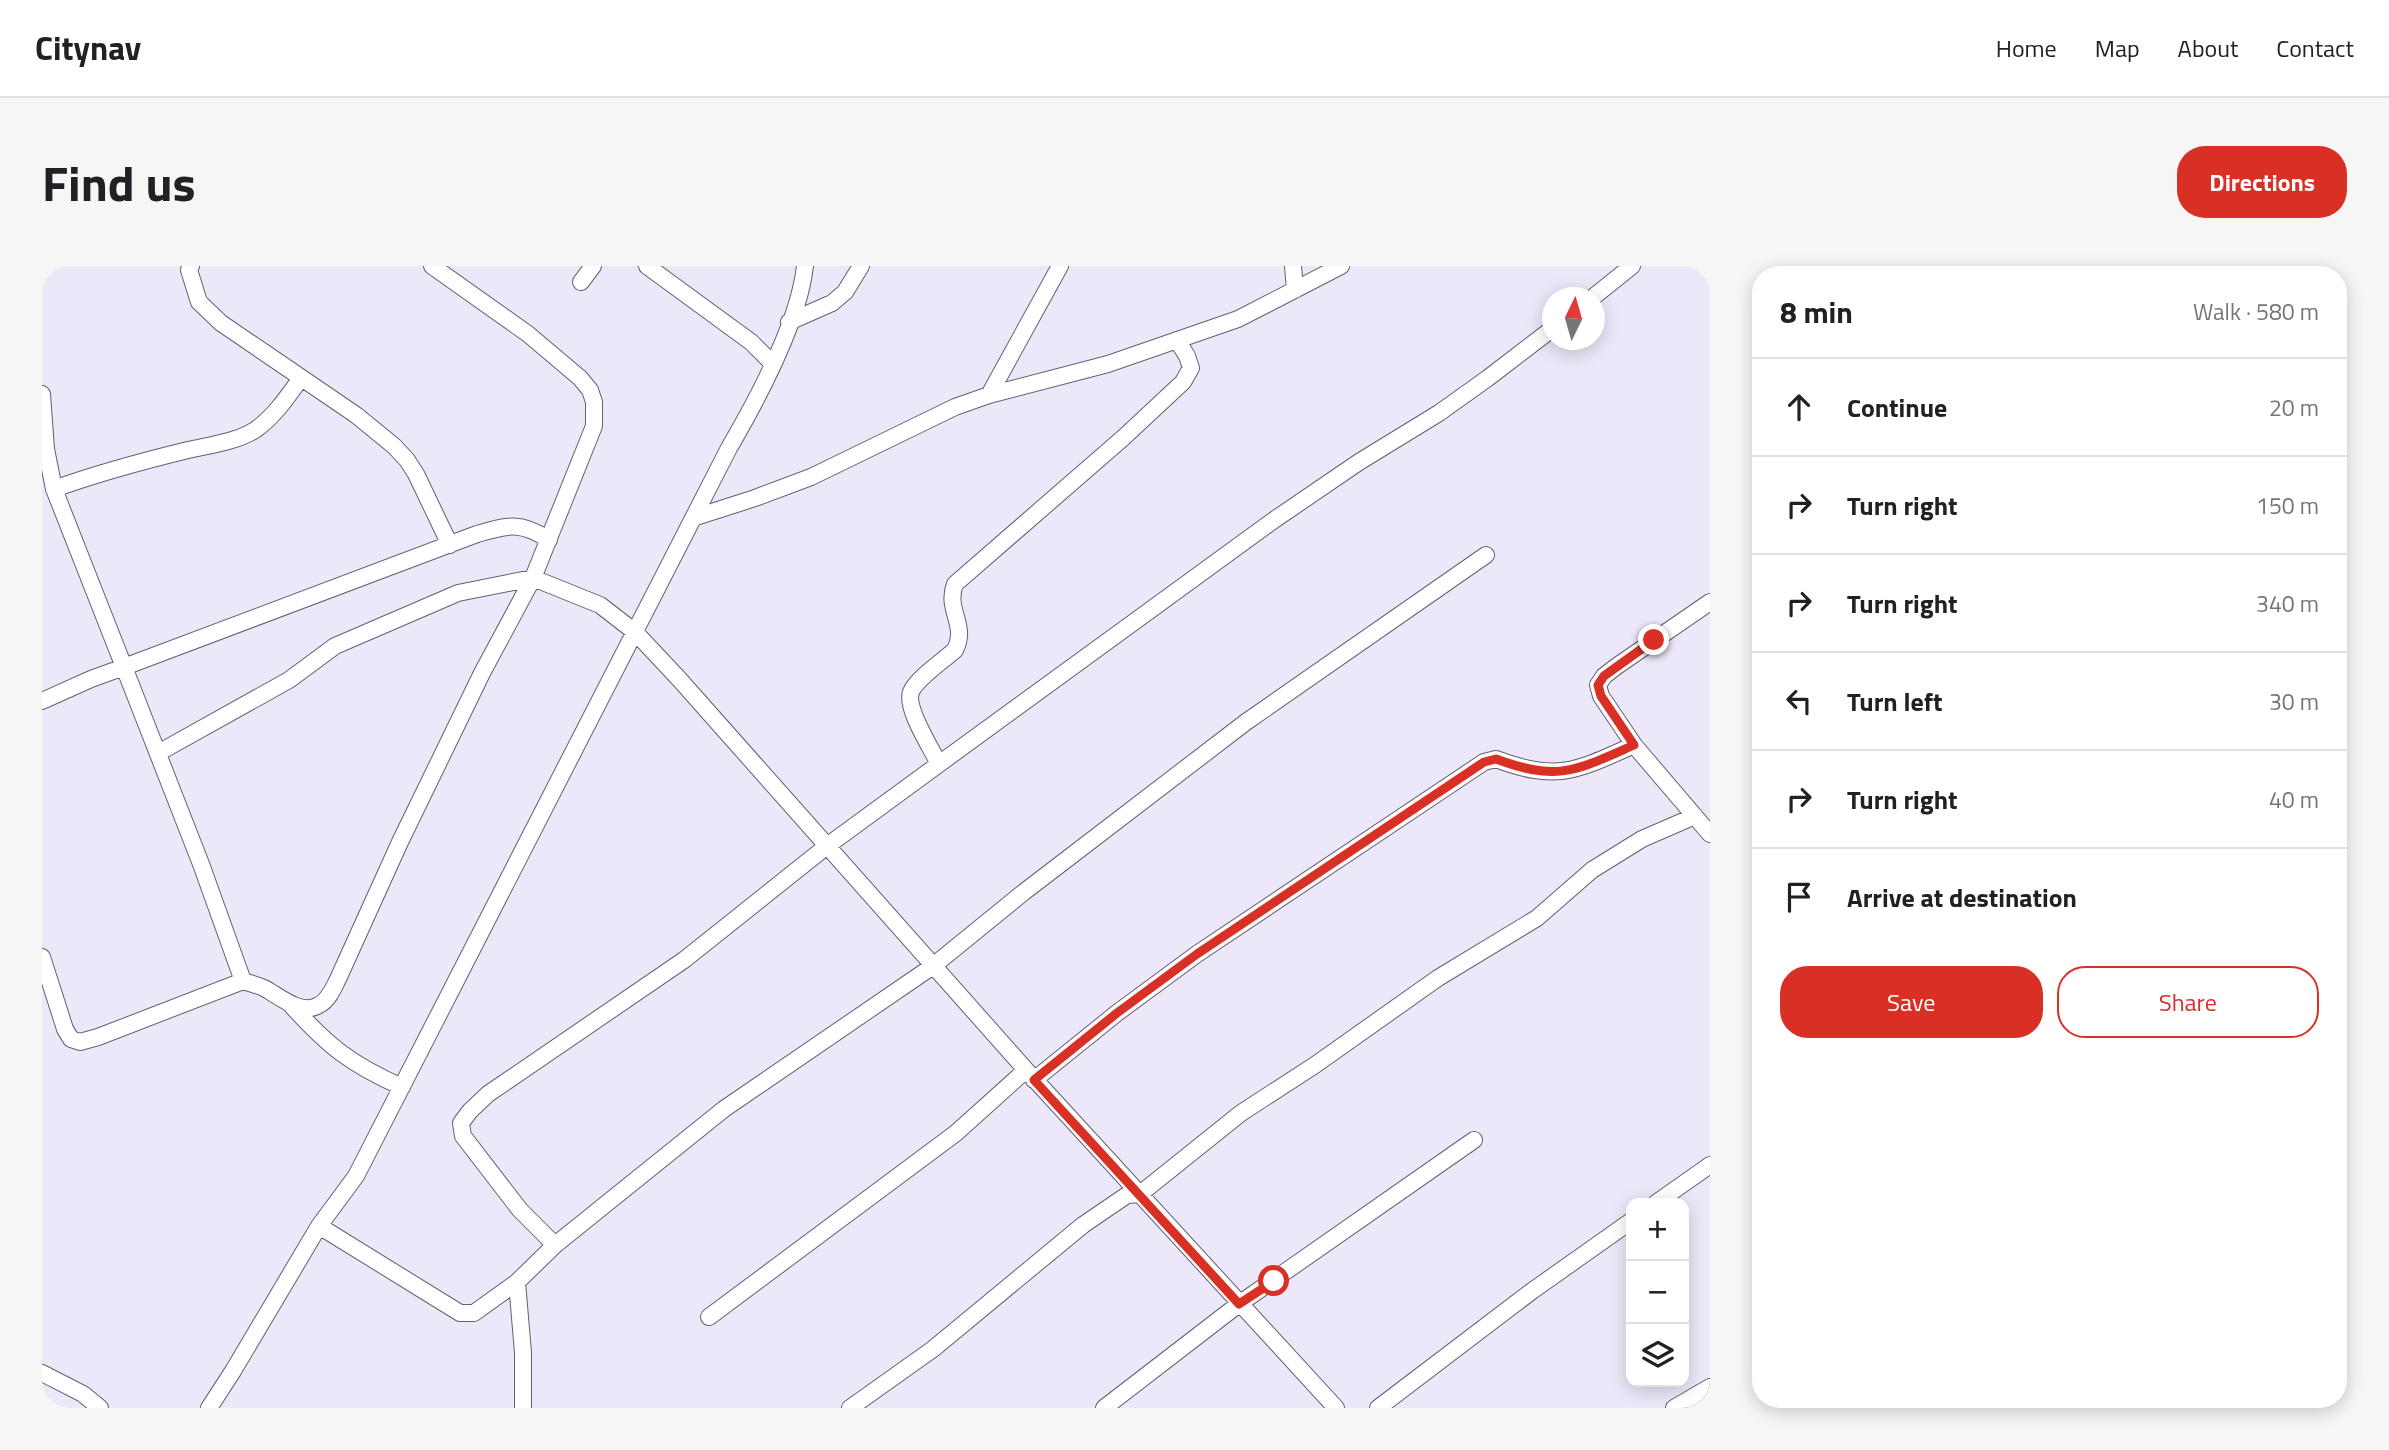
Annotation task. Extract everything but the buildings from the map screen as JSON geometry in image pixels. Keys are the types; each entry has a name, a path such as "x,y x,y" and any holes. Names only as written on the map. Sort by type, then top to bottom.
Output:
{"street":[{"path":"191,266 189,270 199,303 221,323 356,415 407,460 450,545"},
{"path":"290,1004 309,1008 319,1006 338,979 400,842 482,673 533,578 593,426 594,402 590,390 566,365 528,334 432,266"},
{"path":"581,282 593,266"},
{"path":"647,266 751,342 772,363"},
{"path":"209,1408 319,1226 356,1175 402,1087 696,517 772,363 801,290 805,266"},
{"path":"789,322 832,303 845,292 861,266"},
{"path":"989,395 1060,266"},
{"path":"1293,266 1295,290"},
{"path":"696,517 811,477 927,419 989,395 1108,364 1238,319 1341,266"},
{"path":"1605,288 1632,266"},
{"path":"555,1245 520,1210 463,1136 463,1120 488,1094 684,960 827,846 1274,520 1359,462 1439,413 1542,337"},
{"path":"939,764 910,706 910,694 915,686 956,650 960,642 959,623 951,602 955,584 1124,438 1183,382 1190,373 1191,364 1177,340"},
{"path":"54,489 90,476 232,440 253,432 285,401 301,378"},
{"path":"42,394 46,449 54,489 201,864 243,981"},
{"path":"42,701 91,679 477,534 513,525 533,530 548,540"},
{"path":"319,1226 460,1313 474,1313 517,1282 555,1245 724,1110 933,966 1024,892 1246,722 1486,555"},
{"path":"158,753 289,680 335,646 458,593 533,578 600,605 635,632 1030,1075 1336,1408"},
{"path":"1710,602 1617,666 1598,685 1601,696 1634,745 1710,834"},
{"path":"709,1317 1030,1075 1197,954 1484,762 1496,759 1536,772 1554,772 1580,768 1634,745"},
{"path":"850,1408 933,1349 1083,1225 1127,1195 1140,1194 1241,1113 1315,1065 1438,978 1537,918 1592,870 1643,839 1695,816"},
{"path":"42,957 65,1029 71,1039 80,1042 134,1024 243,981 261,986 290,1004 341,1055 367,1072 402,1087"},
{"path":"318,1034 316,1024 319,1006"},
{"path":"1104,1408 1239,1304 1474,1140"},
{"path":"1663,1198 1710,1165"},
{"path":"1378,1408 1626,1225"},
{"path":"517,1282 523,1353 523,1408"},
{"path":"42,1373 83,1394 100,1408"},
{"path":"1674,1408 1710,1387"}],"route":[{"path":"1274,1281 1239,1304 1034,1080 1117,1013 1197,954 1484,762 1496,759 1536,772 1568,771 1634,745 1601,696 1598,685 1604,676 1654,640"}]}
